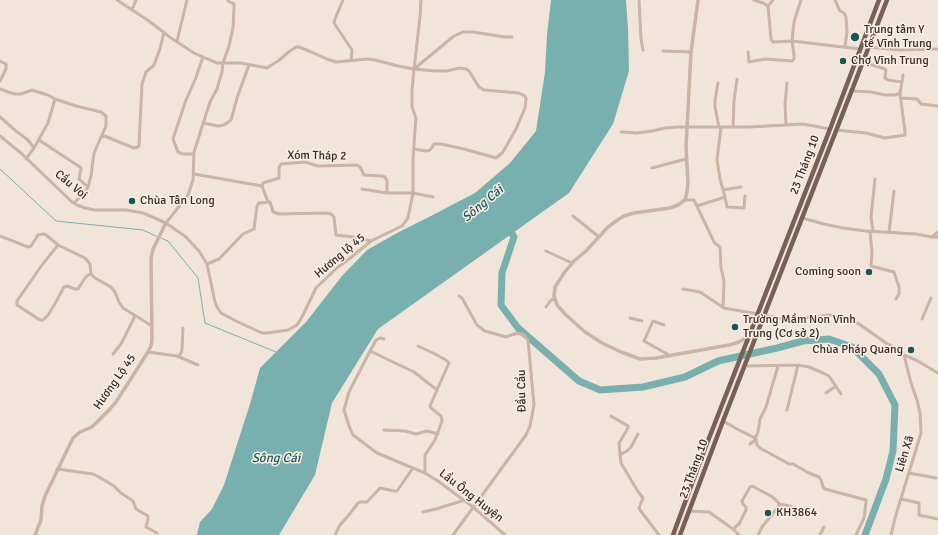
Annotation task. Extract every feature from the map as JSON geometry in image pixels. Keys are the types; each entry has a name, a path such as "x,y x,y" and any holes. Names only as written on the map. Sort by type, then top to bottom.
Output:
{"main road":[{"name":"23 Tháng 10","path":"672,535 830,129 878,0"},
{"name":"23 Tháng 10","path":"680,535 886,0"},
{"path":"830,129 836,130"},
{"path":"758,314 764,315"},
{"path":"683,508 690,511"}],"street":[{"path":"117,0 194,53 213,62 241,63 267,68 296,47 299,47 327,60 336,62 367,59 414,69 434,71 447,71 459,68 466,69 469,71 479,87 484,90 519,93 525,96 525,108 516,128 503,152 496,158 441,144 434,144 430,150 426,151 414,149"},
{"path":"132,10 136,0"},
{"path":"177,41 187,0"},
{"path":"343,0 334,23 352,50 351,60"},
{"name":"Hương lộ 45","path":"166,223 191,242 207,264 215,302 221,313 260,332 268,333 288,330 297,325 318,286 338,267 371,241 398,228 404,223 409,215 413,193 413,160 416,118 412,106 414,69 420,24 421,0"},
{"path":"639,0 643,50"},
{"path":"685,200 688,183 686,159 688,90 691,52 698,0"},
{"path":"754,0 768,6"},
{"path":"773,0 768,6 771,39 773,42 792,41 860,49"},
{"path":"748,52 749,62 765,59 792,61 794,59 792,41 794,22 801,0"},
{"path":"835,0 840,12 844,13 846,17 847,32 845,47"},
{"path":"166,223 188,195 192,184 194,174 194,154 210,102 217,90 233,28 234,4 228,1"},
{"path":"102,135 134,148 138,147 142,84 146,72 154,65 164,32"},
{"path":"414,69 454,36 463,32 512,37"},
{"path":"868,47 905,50 938,50"},
{"path":"663,51 691,52"},
{"path":"194,154 183,154 178,152 173,139 203,57"},
{"path":"0,61 6,64 6,69 0,81"},
{"path":"862,62 886,70 885,78 888,80 902,82"},
{"path":"203,123 218,126 224,125 231,120 237,98 250,65"},
{"path":"836,130 866,133 885,138 905,135 900,93 903,75"},
{"path":"733,127 737,79"},
{"path":"718,83 715,100 715,107 720,127 717,160 727,207 744,208 745,196"},
{"path":"786,124 785,104 787,83"},
{"path":"0,89 15,94 21,94 32,90 55,99 103,113 106,116 106,126 94,151 88,187 74,203"},
{"path":"852,91 871,92 885,95 900,93"},
{"path":"901,98 917,99 921,104 938,106"},
{"path":"26,158 34,148 48,123 55,99"},
{"path":"0,117 28,140 34,148"},
{"path":"621,132 637,133 665,128 775,126 786,124 803,124 830,129"},
{"name":"Cầu Voi","path":"0,136 74,203 89,209 136,211 148,214 166,223"},
{"path":"39,140 80,167 79,179 88,187"},
{"path":"652,168 686,159"},
{"name":"Xóm Tháp 2","path":"262,186 263,183 279,178 279,166 281,164 305,162 318,166 358,166 364,175 386,177 386,193"},
{"path":"194,174 262,186 273,212 282,214 331,214 334,217 336,235 371,241"},
{"path":"875,179 871,231 871,266 894,272 900,287 899,294 896,299"},
{"path":"723,190 741,187"},
{"path":"362,189 386,193 413,193 433,196"},
{"path":"889,232 894,191"},
{"path":"697,206 725,197"},
{"path":"723,307 724,281 721,268 720,247 714,242 694,200 685,200 670,208 634,213 624,216 608,227 586,251 572,263 556,285 554,293 554,299 559,307 567,316 590,335 602,343 636,358 656,358 680,354 735,343 749,337"},
{"path":"207,264 219,259 241,236 254,230 258,204 268,202"},
{"path":"574,216 599,237"},
{"path":"802,218 843,228 938,237"},
{"name":"Hương Lộ 45","path":"35,535 41,520 42,506 45,496 72,438 80,432 92,427 116,402 148,352 152,340 152,252 166,223"},
{"path":"932,236 938,232"},
{"path":"0,236 28,248 38,235 46,235 58,245 86,260 90,267 91,274 111,287 123,308 152,326"},
{"path":"58,245 42,264 17,301 17,305 38,319 43,320 52,309 64,287 67,286 78,289 85,278 91,274"},
{"path":"546,251 572,263"},
{"path":"683,289 700,292 723,307 758,314"},
{"name":"Đầu Cầu","path":"453,535 526,435 530,426 534,405 528,340 524,335 517,333 506,337 485,331 477,326 462,298 459,296"},
{"path":"922,319 931,298"},
{"path":"546,307 551,300 554,299"},
{"path":"764,315 778,318 798,319 830,315 851,320 904,355 938,373"},
{"path":"113,354 121,344 135,316"},
{"path":"630,318 642,321"},
{"path":"664,325 653,321 644,341 669,355"},
{"path":"179,357 182,350 184,328"},
{"path":"384,339 380,338 376,340 370,351 414,372 437,390 449,363 448,361 418,346"},
{"name":"Lầu Ông Huyện","path":"370,351 350,392 344,412 352,435 377,453 425,473 438,481 465,500 505,535"},
{"path":"148,352 179,357 198,365"},
{"name":"Liên Xã","path":"891,535 921,430 918,400 911,383 904,355"},
{"path":"745,365 798,365 814,369 828,375 841,394"},
{"path":"787,410 798,365"},
{"path":"750,444 756,439 759,431 760,419 766,407 778,366"},
{"path":"826,393 836,386"},
{"name":"Lầu Ông Huyện","path":"425,473 426,455 434,443 442,421 442,418 430,406 437,390"},
{"path":"611,416 628,426 619,443 621,463 643,498 639,510 658,535"},
{"path":"723,421 756,439"},
{"path":"384,430 405,431 416,434 427,431 438,434"},
{"path":"620,455 633,445 638,434"},
{"path":"756,439 757,445 760,448 819,478 825,489 866,500 864,518 856,535"},
{"path":"335,535 340,524 358,503 368,502 377,489 380,488 397,491 413,468"},
{"path":"57,469 93,474 114,486 133,501 136,509 148,516 146,527 157,533"},
{"path":"909,473 936,478"},
{"path":"733,529 739,524 746,510 746,507 742,501 751,486 771,496 779,504 790,506 800,511"},
{"path":"901,499 919,503 919,515 938,519"},
{"path":"423,512 465,500"},
{"path":"758,535 779,504"},
{"path":"690,511 707,511 739,535"},
{"path":"820,535 824,527"}],"water":[{"name":"Sông Cái","path":"551,0 626,0 629,71 613,124 569,193 378,329 332,403 315,475 279,535 197,535 200,522 212,509 224,485 260,368 306,322 342,276 367,250 475,193 510,163 536,131 545,72"}],"waterway":[{"path":"0,169 56,221 143,230 158,237"},
{"path":"507,225 514,237 502,273 501,305 518,328 579,381 600,390 643,387 685,377 718,361 803,341 829,339 852,347 879,374 895,405 893,451 886,479 865,535"},
{"path":"161,238 168,241 198,278 205,323 276,352"}],"place":[{"name":"Trung tâm Y tế Vĩnh Trung","path":"855,37"},
{"name":"Chợ Vĩnh Trung","path":"843,61"},
{"name":"Chùa Tân Long","path":"132,201"},
{"name":"Coming soon","path":"869,272"},
{"name":"Trường Mầm Non Vĩnh Trung (Cơ sở 2)","path":"735,327"},
{"name":"Chùa Pháp Quang","path":"911,350"},
{"name":"KH3864","path":"768,513"}]}
